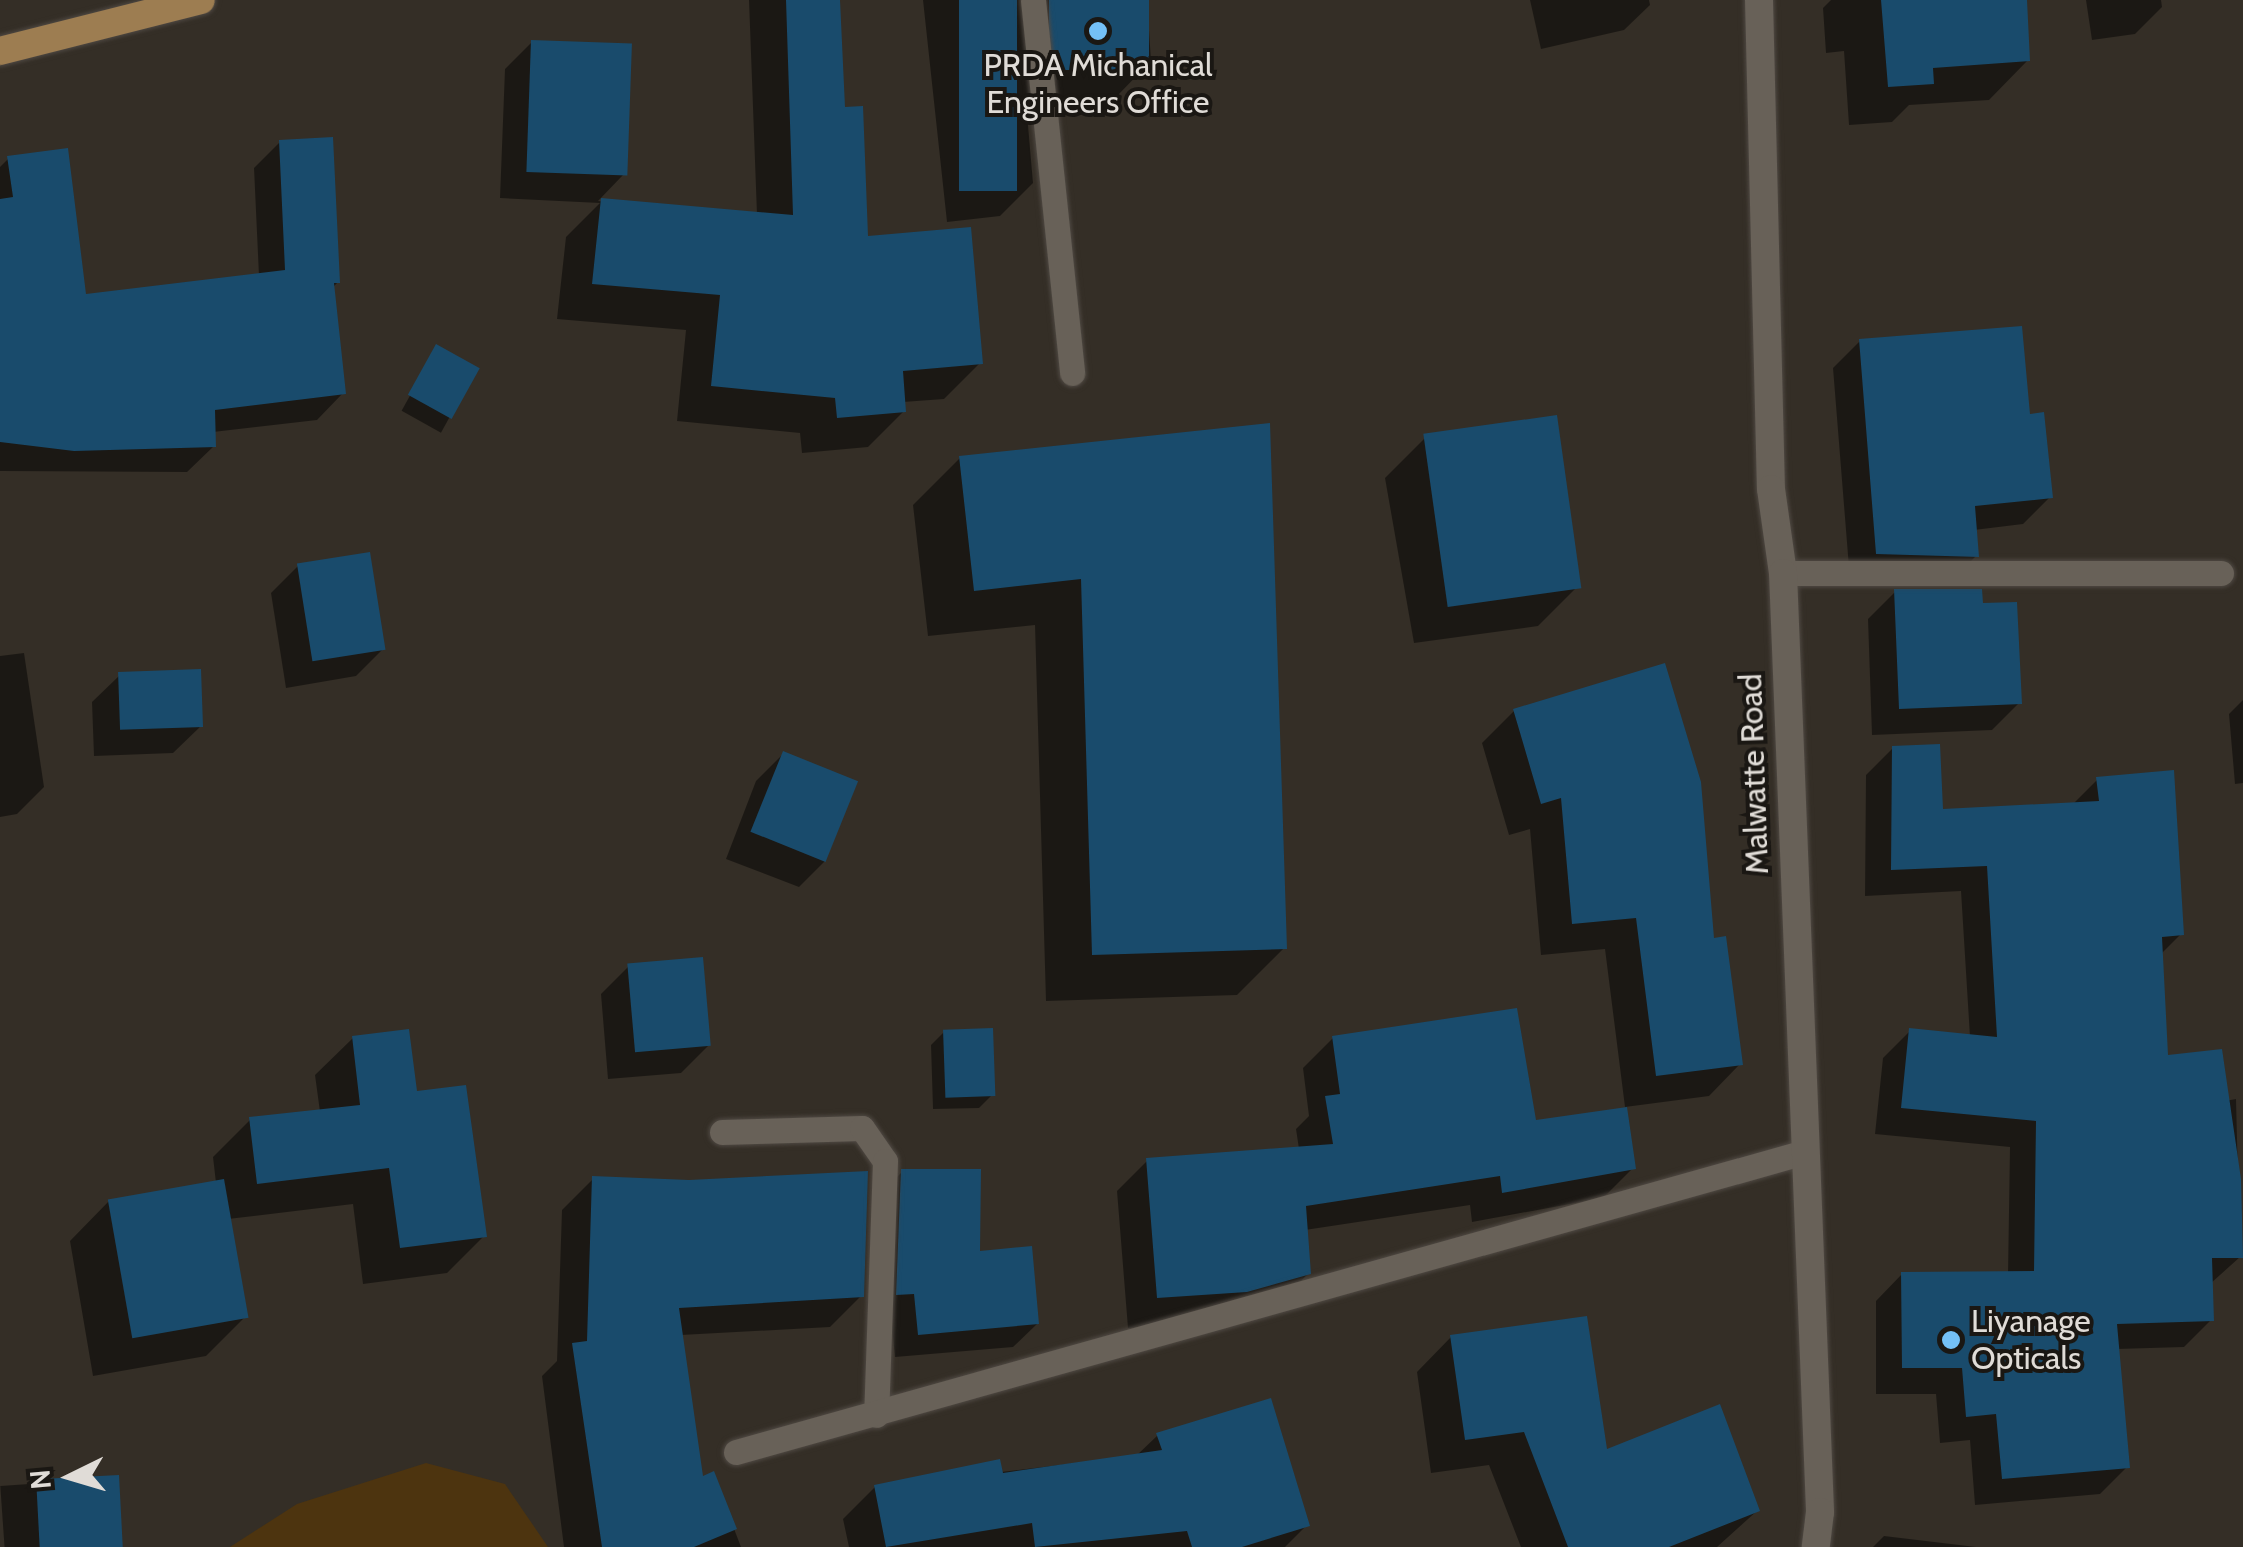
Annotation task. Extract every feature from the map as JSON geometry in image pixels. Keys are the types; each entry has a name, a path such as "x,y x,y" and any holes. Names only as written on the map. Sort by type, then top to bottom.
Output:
{"main road":[{"path":"0,51 201,0"}],"street":[{"name":"Malwatte Road","path":"1759,0 1771,489 1783,573 1801,1153 1820,1512 1816,1547"}],"lane":[{"path":"1033,0 1072,373"},
{"path":"1783,573 2222,573"},
{"path":"722,1132 862,1128 885,1162 876,1415"},
{"path":"736,1452 1801,1153"}],"shaded area":[{"path":"426,1463 505,1484 548,1547 230,1547 297,1504"}],"building":[{"path":"786,0 840,0 845,107 863,106 868,236 971,227 983,364 903,371 906,412 837,418 835,398 711,386 720,295 592,284 601,198 793,215"},
{"path":"959,0 1017,0 1017,191 959,191"},
{"name":"PRDA Michanical Engineers Office","path":"1049,0 1149,0 1149,70 1049,70"},
{"path":"1881,0 2027,0 2030,61 1933,68 1934,84 1888,87"},
{"path":"531,40 632,44 627,175 526,172"},
{"path":"333,137 340,283 334,283 346,394 215,410 216,447 74,451 0,442 0,199 13,197 7,156 68,148 86,294 285,270 279,140"},
{"path":"2022,326 2030,414 2044,412 2053,498 1975,506 1979,557 1876,554 1859,339"},
{"path":"436,344 480,368 452,419 408,395"},
{"path":"1557,415 1581,588 1448,607 1423,434"},
{"path":"1270,423 1287,949 1092,955 1081,579 974,591 959,456"},
{"path":"370,552 385,650 312,661 297,564"},
{"path":"1894,589 1982,589 1983,603 2017,602 2022,704 1899,709"},
{"path":"1665,663 1701,782 1714,938 1726,936 1743,1065 1656,1076 1636,918 1572,924 1561,798 1541,804 1513,709"},
{"path":"201,669 203,727 120,730 118,672"},
{"path":"1940,744 1943,809 2099,801 2096,777 2174,770 2184,935 2162,937 2168,1055 2222,1049 2241,1179 2243,1258 2212,1258 2214,1321 2117,1324 2130,1468 2002,1479 1996,1414 1966,1417 1962,1368 1902,1368 1901,1272 2034,1271 2036,1121 1901,1108 1909,1028 1997,1037 1987,866 1891,870 1892,746"},
{"path":"783,751 858,781 826,862 750,832"},
{"path":"703,957 711,1046 635,1052 627,964"},
{"path":"1517,1008 1536,1120 1627,1107 1636,1169 1502,1193 1500,1176 1306,1206 1311,1274 1247,1292 1157,1298 1146,1158 1333,1144 1325,1096 1340,1094 1332,1036"},
{"path":"993,1028 995,1096 945,1098 943,1030"},
{"path":"409,1029 417,1091 466,1085 487,1237 400,1248 389,1168 257,1184 249,1117 360,1105 352,1036"},
{"path":"901,1169 981,1169 980,1251 1032,1246 1039,1324 918,1335 914,1294 896,1295"},
{"path":"868,1171 864,1297 679,1308 703,1476 714,1471 737,1529 694,1547 602,1547 572,1343 587,1341 592,1176 689,1180"},
{"path":"224,1179 248,1318 132,1338 108,1199"},
{"path":"1587,1316 1607,1449 1720,1404 1760,1511 1669,1547 1568,1547 1524,1432 1465,1440 1450,1335"},
{"path":"1271,1398 1310,1526 1242,1547 1192,1547 1187,1531 1035,1547 1032,1523 886,1547 874,1485 1000,1459 1003,1473 1162,1450 1156,1433"},
{"path":"119,1475 123,1547 40,1547 36,1479"}],"place":[{"name":"PRDA Michanical Engineers Office","path":"1098,31"},
{"name":"Liyanage Opticals","path":"1951,1340"}]}
